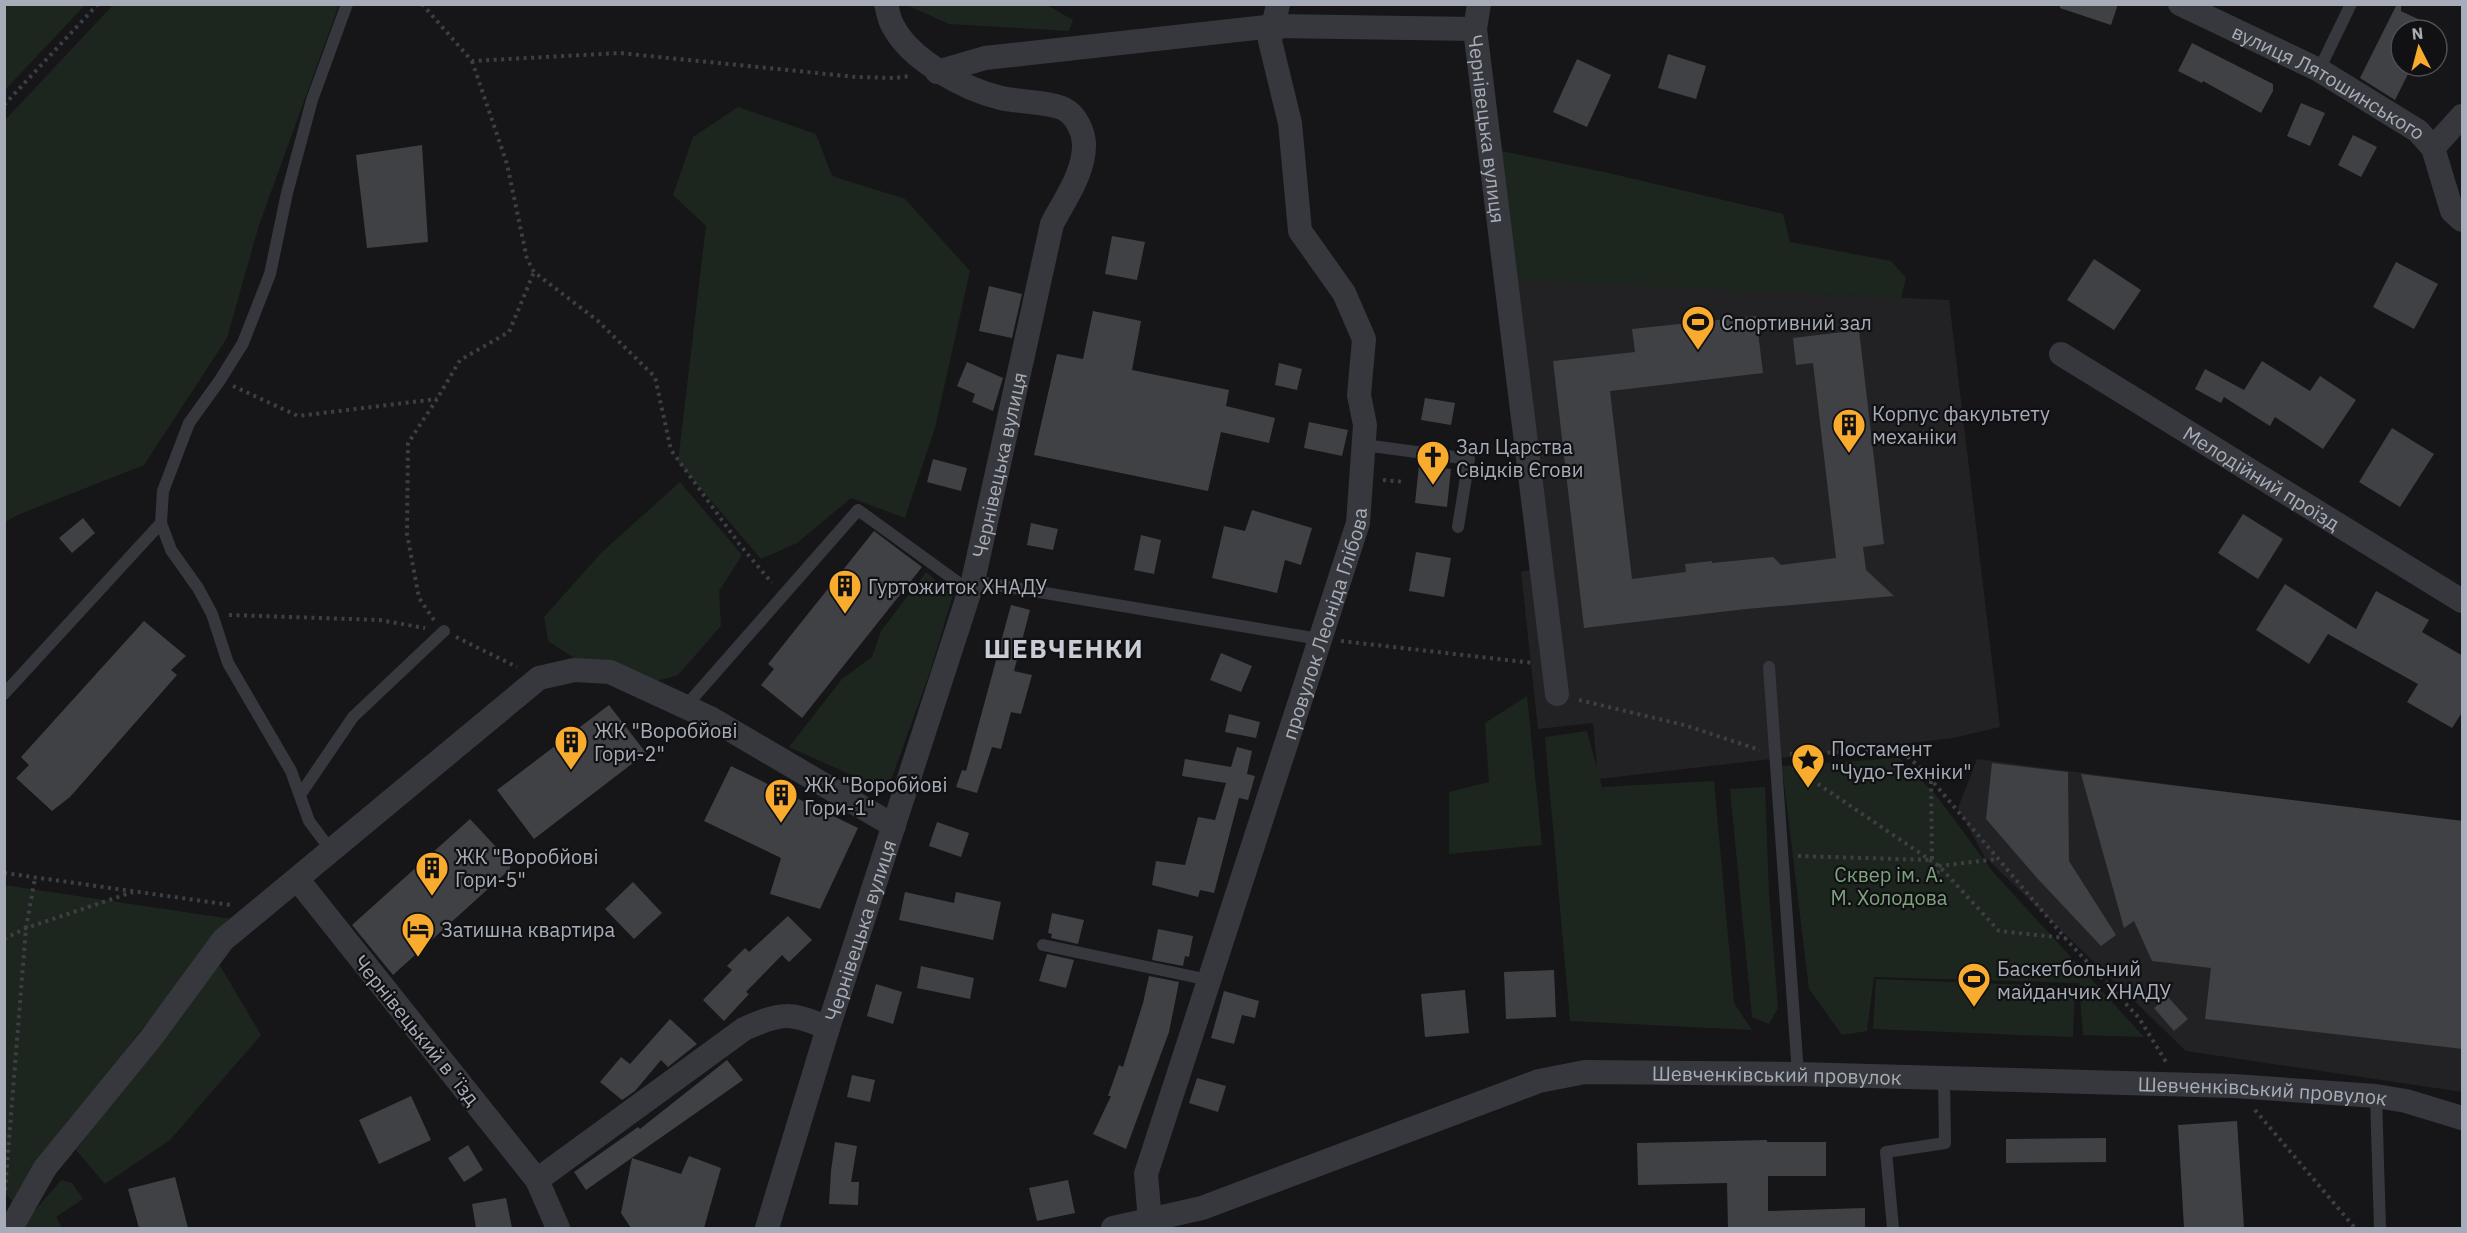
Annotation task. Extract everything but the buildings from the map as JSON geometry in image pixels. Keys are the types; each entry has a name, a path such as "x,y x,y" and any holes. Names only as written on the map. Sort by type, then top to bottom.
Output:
{"street":[{"name":"Чернівецька вулиця","path":"767,1228 828,1028 971,586 1052,224 1080,170 1084,142 1081,129 1074,117 1063,108 1000,98 937,72 907,45 893,27 886,4"},
{"path":"1475,28 1479,4"},
{"name":"вулиця Лятошинського","path":"2180,4 2319,70 2418,131 2433,148 2452,211 2463,220"},
{"name":"Чернівецька вулиця","path":"937,72 985,58 1276,15 1475,28 1557,694"},
{"name":"провулок Леоніда Глібова","path":"1150,1221 1146,1174 1358,523 1365,425 1359,395 1364,339 1344,293 1300,231 1290,123 1270,41 1276,15"},
{"path":"2433,148 2463,116"},
{"name":"Мелодійний проїзд","path":"2061,354 2463,601"},
{"path":"9,1212 151,1038 223,940 539,678 574,670 610,672 711,719 894,826"},
{"name":"Чернівецький вʼїзд","path":"298,880 537,1180 558,1228"},
{"path":"537,1180 744,1029 773,1016 800,1016 828,1028"},
{"name":"Шевченківський провулок","path":"1113,1228 1202,1208 1539,1081 1585,1072 1798,1074 2234,1086 2376,1096 2406,1101 2463,1118"}],"lane":[{"path":"330,849 309,821 291,771 228,663 213,614 171,550 162,523 163,492 189,423 243,344 270,274 286,193 312,100 347,4"},
{"path":"2319,70 2351,4"},
{"path":"1364,445 1470,459 1458,527"},
{"path":"685,707 858,510 971,586 1319,639"},
{"path":"4,694 162,523"},
{"path":"300,795 353,717 444,631"},
{"path":"1769,667 1798,1074"},
{"path":"1043,945 1209,980"},
{"path":"1893,1228 1886,1152 1945,1143 1944,1078"},
{"path":"2376,1096 2380,1228"}],"path":[{"path":"4,105 98,4"},
{"path":"422,4 472,61 507,164 527,259 534,272 597,321 655,377 671,450 740,545 783,596"},
{"path":"472,61 620,53 856,77 895,78 937,72"},
{"path":"444,631 427,613 419,598 407,534 408,443 459,360 509,332 534,272"},
{"path":"220,380 298,416 437,399"},
{"path":"213,614 379,620 444,631 539,678"},
{"path":"1319,639 1541,664 1557,694 1684,725 1775,755 1932,860 1999,931 2066,939"},
{"path":"1775,755 1900,750 1931,780 2066,939 2139,1018 2180,1085"},
{"path":"1931,780 1932,860"},
{"path":"1782,855 1932,860"},
{"path":"1939,866 1998,859"},
{"path":"1936,881 1939,866"},
{"path":"4,873 261,909"},
{"path":"9,1212 26,928 35,878"},
{"path":"4,939 26,928 135,892"},
{"path":"2234,1086 2355,1228"}],"shaded area":[{"path":"1506,279 1949,300 2000,727 1953,738 1598,779 1593,723 1538,729 1521,572 1541,567"},
{"path":"1977,759 2462,823 2462,1092 2186,1051 1984,856 1958,808"}],"green space":[{"path":"114,4 339,5 259,225 227,338 144,465 5,522 5,120"},
{"path":"4,5 85,5 5,90"},
{"path":"907,5 1047,5 1073,20 1069,31 949,24"},
{"path":"738,107 816,134 832,176 905,199 970,271 935,428 905,518 851,498 797,543 761,559 678,462 706,226 673,195 693,137"},
{"path":"1501,151 1604,172 1783,214 1790,242 1891,261 1906,278 1901,298 1513,280"},
{"path":"680,482 742,555 719,591 721,626 678,675 650,683 583,664 548,641 544,617 602,552"},
{"path":"926,572 953,595 930,672 887,791 789,747 842,679 872,657 881,631"},
{"path":"1527,696 1542,845 1449,854 1449,792 1489,782 1485,723"},
{"path":"1587,731 1602,787 1714,781 1734,1003 1752,1030 1570,1021 1545,737"},
{"name":"Сквер ім. А. М. Холодова","path":"1899,758 1936,795 1993,872 2144,1037 2083,1035 2079,983 1874,977 1867,1031 1842,1035 1809,989 1782,766"},
{"path":"1765,787 1769,894 1778,1008 1769,1024 1752,1017 1730,789"},
{"path":"4,885 238,920 216,935 35,1165 17,1205 4,1193"},
{"path":"219,964 261,1035 170,1140 105,1184 76,1150"},
{"name":"Баскетбольний майданчик ХНАДУ","path":"1876,979 2075,987 2073,1037 1873,1029"},
{"path":"61,1180 72,1183 83,1199 56,1217 62,1228 20,1228"}],"place":[{"name":"Спортивний зал","path":"1698,351"},
{"name":"Корпус факультету механіки","path":"1849,454"},
{"name":"Зал Царства Свідків Єгови","path":"1433,486"},
{"name":"Гуртожиток ХНАДУ","path":"845,615"},
{"name":"ЖК \"Воробйові Гори-2\"","path":"571,771"},
{"name":"Постамент \"Чудо-Техніки\"","path":"1808,789"},
{"name":"ЖК \"Воробйові Гори-1\"","path":"781,824"},
{"name":"ЖК \"Воробйові Гори-5\"","path":"432,897"},
{"name":"Затишна квартира","path":"418,958"},
{"name":"Баскетбольний майданчик ХНАДУ","path":"1974,1008"}],"district":[{"name":"ШЕВЧЕНКИ","path":"1064,648"}]}
